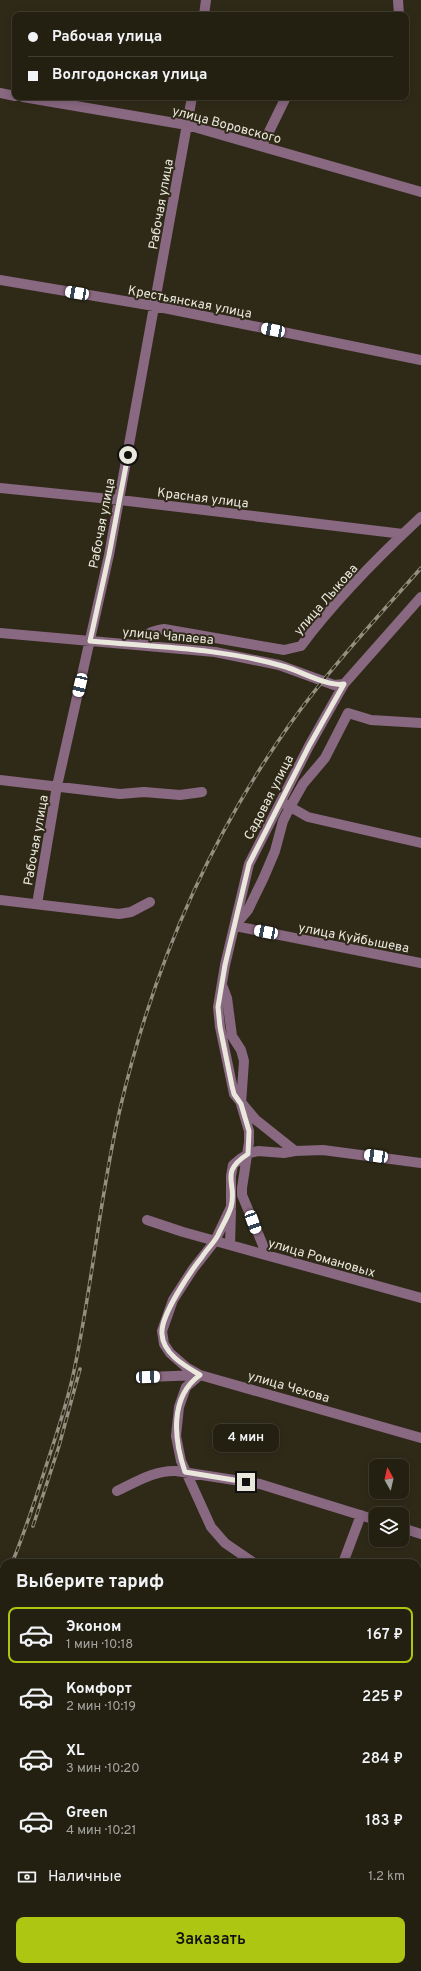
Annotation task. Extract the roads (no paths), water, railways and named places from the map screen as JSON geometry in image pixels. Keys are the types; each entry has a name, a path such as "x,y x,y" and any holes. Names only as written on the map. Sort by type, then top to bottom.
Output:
{"street":[{"path":"204,12 206,0"},
{"path":"398,0 399,12"},
{"path":"0,93 12,95"},
{"name":"улица Воровского","path":"41,100 187,125 421,192"},
{"name":"Рабочая улица","path":"37,904 57,786 120,500 191,100"},
{"path":"262,146 285,100"},
{"name":"Крестьянская улица","path":"0,280 154,306 421,360"},
{"name":"Красная улица","path":"0,488 120,500 403,534"},
{"name":"улица Лыкова","path":"140,645 145,635 155,630 164,629 284,650 301,646 320,622 421,517"},
{"name":"Садовая улица","path":"235,926 249,864 280,801 344,684 421,597"},
{"name":"улица Чапаева","path":"0,633 215,652 298,671 337,685 344,684"},
{"name":"Садовая улица","path":"235,926 248,910 264,877 276,851 283,821 290,807 303,784 325,758 348,713 371,720 421,723"},
{"path":"0,780 120,794 144,792 180,795 202,792"},
{"path":"280,801 308,817 421,842"},
{"path":"0,900 119,914 131,912 150,902"},
{"path":"235,926 218,1007 220,1027 234,1094 256,1120 295,1151"},
{"name":"улица Куйбышева","path":"235,926 421,963"},
{"path":"222,983 227,998 232,1036 241,1050 244,1061 241,1104 249,1131 248,1154 242,1195 267,1255"},
{"path":"230,1245 231,1176 233,1166 248,1154 258,1151 284,1153 295,1151 347,1152 421,1163"},
{"path":"231,1207 215,1241 193,1269 174,1300 162,1331 164,1344 170,1353 186,1367 200,1375 186,1387 179,1407 176,1436 181,1471 216,1534 249,1559"},
{"name":"улица Романовых","path":"147,1220 215,1241 421,1298"},
{"name":"улица Чехова","path":"148,1377 200,1375 421,1438"},
{"path":"117,1491 154,1473 165,1470 181,1471 260,1484 369,1518"},
{"path":"344,1559 361,1515"},
{"path":"409,1530 421,1534"}],"railway":[{"path":"14,1559 37,1495 62,1417 72,1380 85,1313 106,1177 120,1109 133,1058 166,957 186,908 233,814 260,768 290,724 337,664 421,568"},
{"path":"33,1526 59,1446 80,1369"}]}
